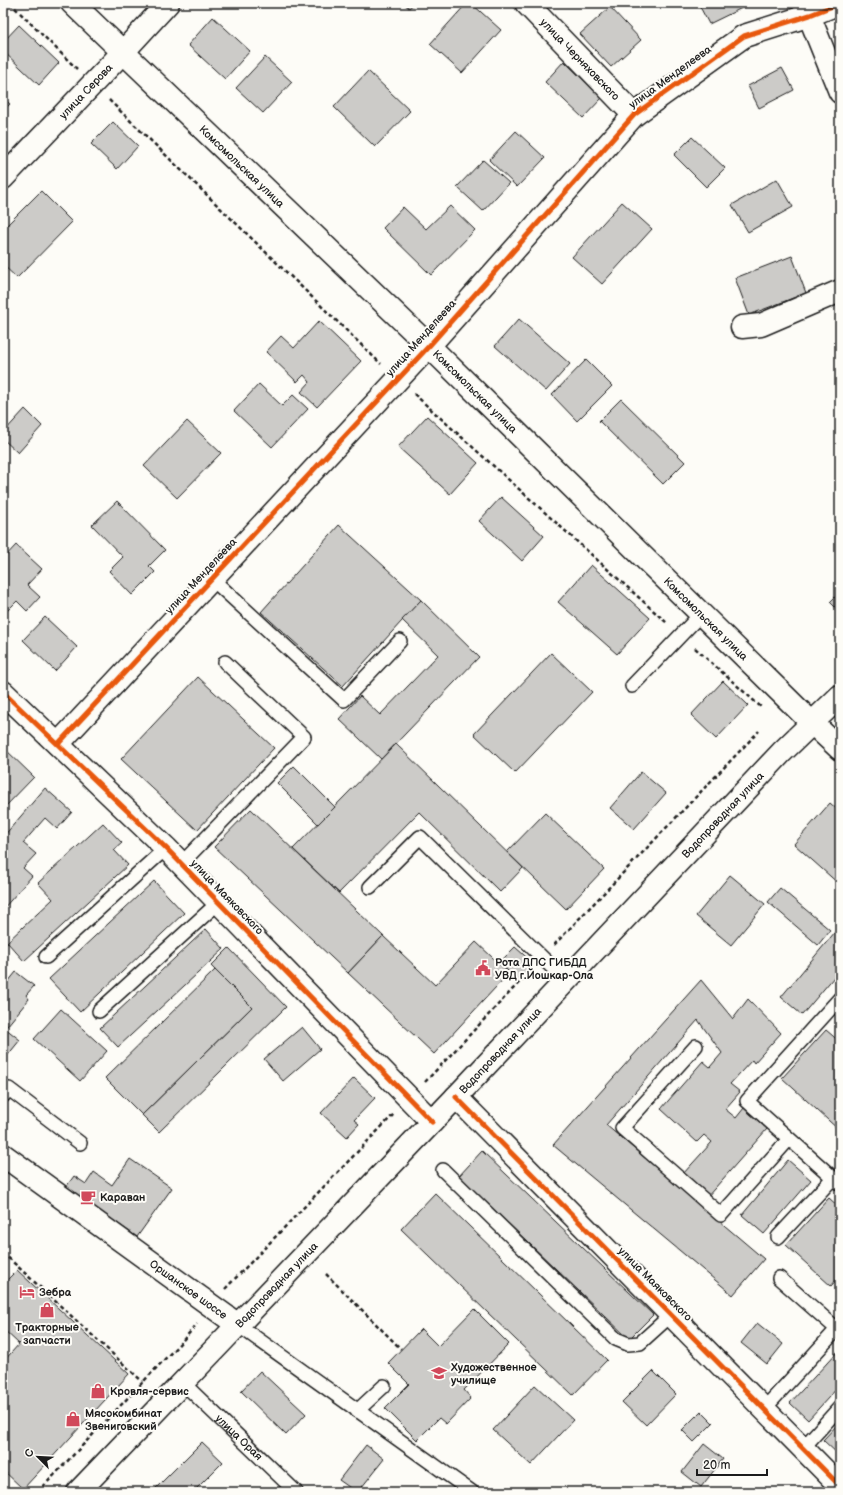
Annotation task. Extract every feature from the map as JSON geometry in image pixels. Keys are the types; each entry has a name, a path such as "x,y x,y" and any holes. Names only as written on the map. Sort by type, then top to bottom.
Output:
{"street":[{"name":"Комсомольская улица","path":"72,3 429,346 840,749"},
{"name":"улица Серова","path":"3,178 168,3"},
{"name":"улица Черняховского","path":"526,3 634,115"},
{"name":"улица Менделеева","path":"58,744 429,346 634,115 744,36 807,9 840,3"},
{"path":"807,9 840,92"},
{"path":"742,327 761,325 840,291"},
{"name":"улица Маяковского","path":"3,692 174,856 432,1122"},
{"name":"Водопроводная улица","path":"78,1492 456,1097 782,752 840,696"},
{"name":"улица Маяковского","path":"456,1097 840,1486"},
{"name":"Оршанское шоссе","path":"5,1160 238,1325"}],"lane":[{"path":"212,579 344,700 400,641"},
{"path":"632,686 701,614"},
{"path":"46,957 174,856 304,737 225,662"},
{"path":"370,886 420,837 566,981"},
{"path":"100,1011 219,902"},
{"path":"778,1237 837,1181 747,1101 840,998"},
{"path":"696,1046 622,1128 721,1215 789,1138"},
{"path":"3,1096 9,1089 80,1143"},
{"path":"443,1170 616,1339 628,1344 640,1344 671,1315"},
{"path":"764,1409 839,1328 779,1278"},
{"name":"Оршанское шоссе","path":"238,1325 472,1492"},
{"name":"улица Орая","path":"182,1383 296,1492"},
{"path":"358,1411 384,1386"},
{"path":"803,1448 840,1407"}],"path":[{"path":"3,1253 143,1382"},
{"path":"326,1274 401,1350"}],"building":[{"path":"403,3 415,3 409,8"},
{"path":"467,3 471,3 501,30 462,73 430,44"},
{"path":"698,3 747,3 748,5 709,24"},
{"path":"610,7 641,40 611,67 580,34"},
{"path":"213,17 250,51 225,79 188,45"},
{"path":"19,25 59,63 39,85 3,51 3,42"},
{"path":"265,57 292,82 263,113 236,88"},
{"path":"564,61 602,98 583,118 545,82"},
{"path":"782,68 794,90 759,108 748,86"},
{"path":"368,71 410,111 375,147 334,107"},
{"path":"3,98 10,104 3,111"},
{"path":"113,122 138,146 117,169 91,144"},
{"path":"516,131 545,158 517,187 489,160"},
{"path":"692,137 725,168 706,187 674,155"},
{"path":"483,160 509,183 483,211 457,187"},
{"path":"777,179 793,207 748,232 732,205"},
{"path":"41,191 72,222 17,278 3,265 3,229"},
{"path":"622,202 652,229 602,284 572,257"},
{"path":"450,206 475,230 431,275 383,228 403,207 426,229"},
{"path":"792,256 806,293 749,315 735,278"},
{"path":"519,319 570,364 546,391 495,346"},
{"path":"319,321 361,361 317,407 301,392 310,382 304,375 297,382 266,352 281,336 294,348"},
{"path":"586,360 612,386 577,421 552,395"},
{"path":"259,384 282,406 293,395 308,409 272,447 234,411"},
{"path":"621,399 685,462 663,484 599,421"},
{"path":"25,409 42,426 18,453 3,439 3,433"},
{"path":"427,416 478,463 450,494 398,447"},
{"path":"187,421 221,453 177,498 144,466"},
{"path":"501,497 544,536 522,561 479,521"},
{"path":"117,501 165,550 149,566 155,572 132,595 109,571 123,557 92,525"},
{"path":"339,525 421,600 343,686 261,612"},
{"path":"16,545 42,569 27,585 40,597 27,611 17,601 3,615 3,559"},
{"path":"591,565 650,618 617,654 558,602"},
{"path":"840,592 840,612 830,602"},
{"path":"421,600 479,657 381,759 339,719 360,696 380,715 438,655 402,620"},
{"path":"45,617 77,647 55,671 23,640"},
{"path":"551,653 592,692 515,773 474,734"},
{"path":"198,677 274,748 197,830 121,759"},
{"path":"723,681 748,705 716,739 691,715"},
{"path":"396,744 523,868 500,892 419,812 339,893 293,849"},
{"path":"3,747 34,777 3,809"},
{"path":"294,766 335,807 318,824 277,783"},
{"path":"641,772 666,793 634,829 610,808"},
{"path":"45,788 72,812 57,829 45,818 23,843 36,854 23,868 32,876 3,909 3,837"},
{"path":"830,803 840,812 840,885 794,844"},
{"path":"251,809 383,936 348,973 214,847"},
{"path":"545,813 604,869 566,909 507,852"},
{"path":"103,823 122,843 114,850 128,865 24,961 7,942 53,899 38,883"},
{"path":"730,875 765,904 731,945 696,916"},
{"path":"154,881 184,913 80,1012 49,979"},
{"path":"780,888 830,930 818,945 768,902"},
{"path":"840,926 840,970 802,1015 781,997"},
{"path":"206,929 224,949 118,1047 100,1028"},
{"path":"383,936 435,985 476,942 509,973 434,1054 348,973"},
{"path":"515,947 533,963 518,980 499,963"},
{"path":"229,948 286,1007 159,1132 142,1115 252,1007 211,966"},
{"path":"215,970 252,1007 142,1115 105,1078"},
{"path":"16,972 34,986 26,995 29,999 3,1031 3,978 8,982"},
{"path":"701,980 733,1019 748,999 781,1033 754,1063 752,1060 730,1084 740,1092 725,1109 736,1118 744,1108 767,1129 707,1197 682,1175 712,1142 704,1135 697,1142 661,1109 703,1061 710,1067 722,1053 698,1020 606,1125 764,1259 733,1295 553,1145"},
{"path":"61,1009 107,1051 80,1081 34,1039"},
{"path":"302,1027 320,1049 283,1081 264,1059"},
{"path":"5,1028 20,1040 3,1061 3,1031"},
{"path":"826,1030 840,1042 840,1131 782,1078"},
{"path":"354,1078 375,1098 354,1120 359,1124 347,1137 321,1113"},
{"path":"482,1151 653,1315 629,1339 459,1176"},
{"path":"130,1159 172,1188 137,1237 66,1187 74,1176 86,1184 94,1172 112,1185"},
{"path":"788,1160 811,1180 764,1234 742,1215"},
{"path":"435,1193 607,1360 573,1395 401,1229"},
{"path":"829,1198 840,1208 840,1276 831,1286 786,1245"},
{"path":"17,1270 129,1374 23,1489 3,1470 3,1362 19,1344 3,1329 3,1284"},
{"name":"Художественное училище","path":"474,1309 509,1344 464,1390 471,1398 446,1424 439,1418 417,1440 385,1408 409,1384 388,1363 421,1329 438,1346"},
{"path":"757,1323 783,1344 767,1364 741,1343"},
{"path":"840,1349 840,1385 808,1420 790,1403"},
{"path":"260,1371 306,1414 286,1435 241,1391"},
{"path":"653,1371 676,1394 646,1425 622,1402"},
{"path":"535,1385 573,1420 531,1465 493,1430"},
{"path":"701,1411 713,1423 694,1442 682,1430"},
{"path":"840,1422 840,1456 823,1440"},
{"path":"202,1442 223,1462 193,1492 157,1492 154,1490"},
{"path":"704,1444 723,1459 701,1487 682,1472"},
{"path":"366,1445 384,1459 358,1492 356,1492 339,1480"}],"cycle path":[{"path":"58,744 429,346 634,115 744,36 810,15 840,3"},
{"path":"3,692 166,848 432,1122"},
{"path":"456,1097 840,1486"}],"place":[{"name":"Рота ДПС ГИБДД УВД г.Йошкар-Ола","path":"483,968"},
{"name":"Караван","path":"88,1197"},
{"name":"Зебра","path":"27,1292"},
{"name":"Тракторные запчасти","path":"47,1310"},
{"name":"Художественное училище","path":"439,1373"},
{"name":"Кровля-сервис","path":"98,1391"},
{"name":"Мясокомбинат Звениговский","path":"73,1419"}]}
